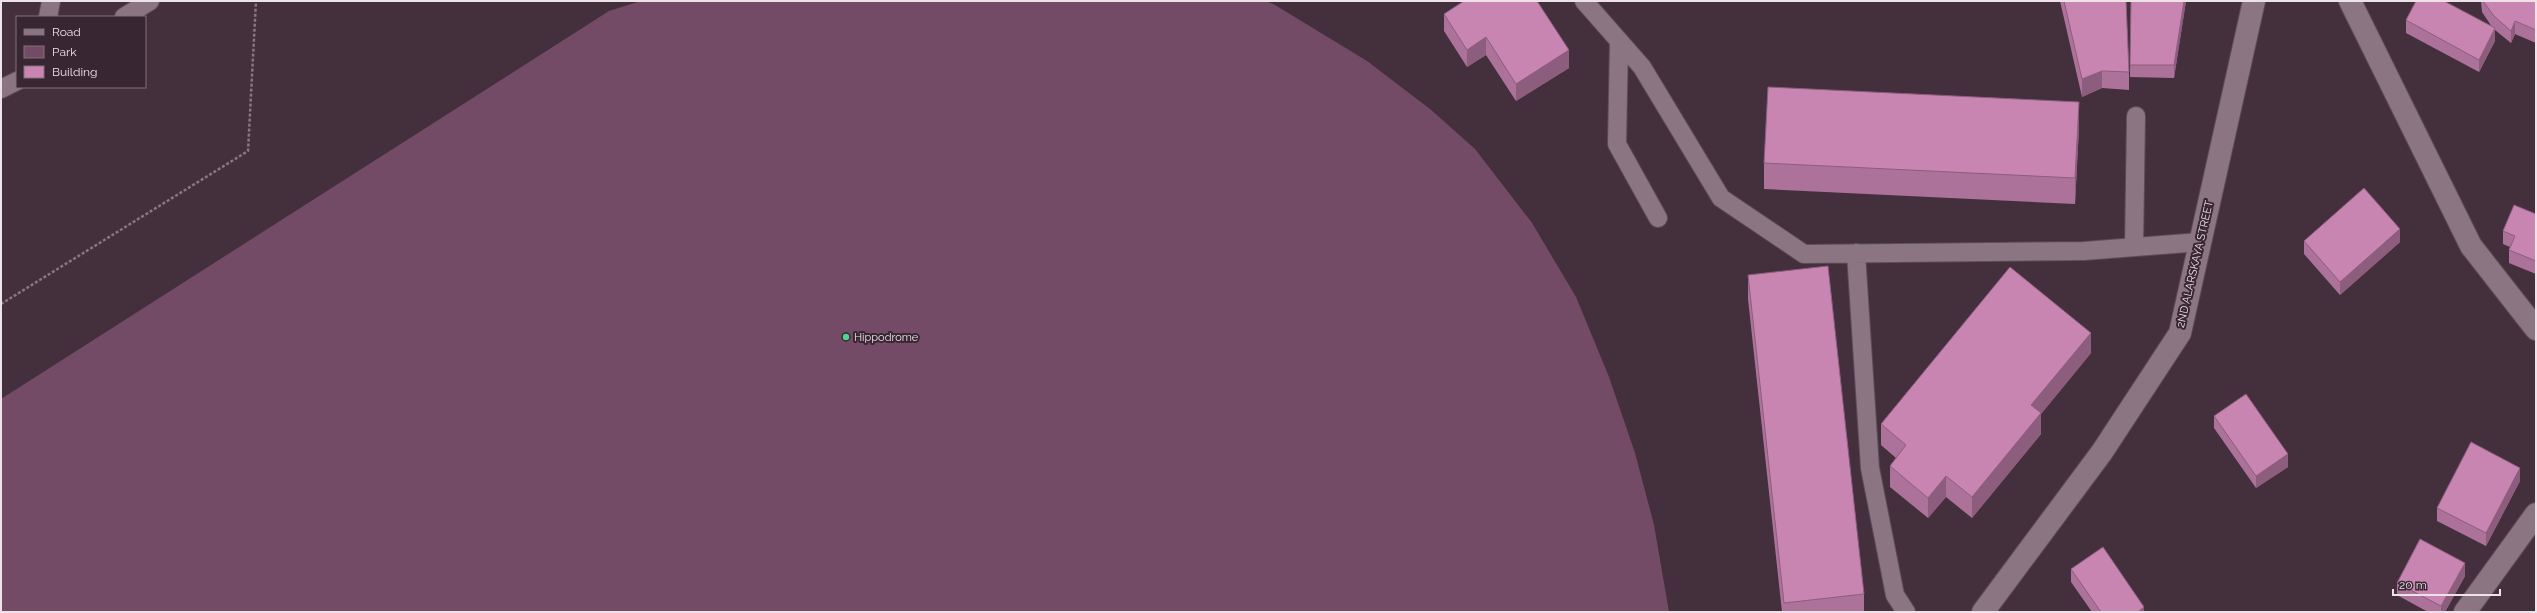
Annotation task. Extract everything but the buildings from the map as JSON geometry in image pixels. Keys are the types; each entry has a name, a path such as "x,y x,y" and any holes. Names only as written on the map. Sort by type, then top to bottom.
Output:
{"street":[{"name":"2ND ALARSKAYA STREET","path":"1983,612 2102,452 2180,333 2254,1"},
{"path":"2350,1 2471,246 2536,329"},
{"path":"2465,612 2536,514"}],"lane":[{"path":"48,16 51,1"},
{"path":"126,16 150,1"},
{"path":"1584,1 1642,67 1721,198 1804,254 2084,251 2200,242"},
{"path":"1619,41 1617,144 1658,218"},
{"path":"1,89 16,82"},
{"path":"2134,247 2136,116"},
{"path":"1856,253 1870,468 1894,595 1906,612"}],"path":[{"path":"1,304 248,151 256,1"}],"green space":[{"name":"Hippodrome","path":"641,1 1266,1 1275,5 1367,61 1430,109 1475,149 1532,223 1576,297 1609,377 1635,453 1654,525 1669,612 1,612 1,399 609,11"}],"place":[{"name":"Hippodrome","path":"846,337"}]}
